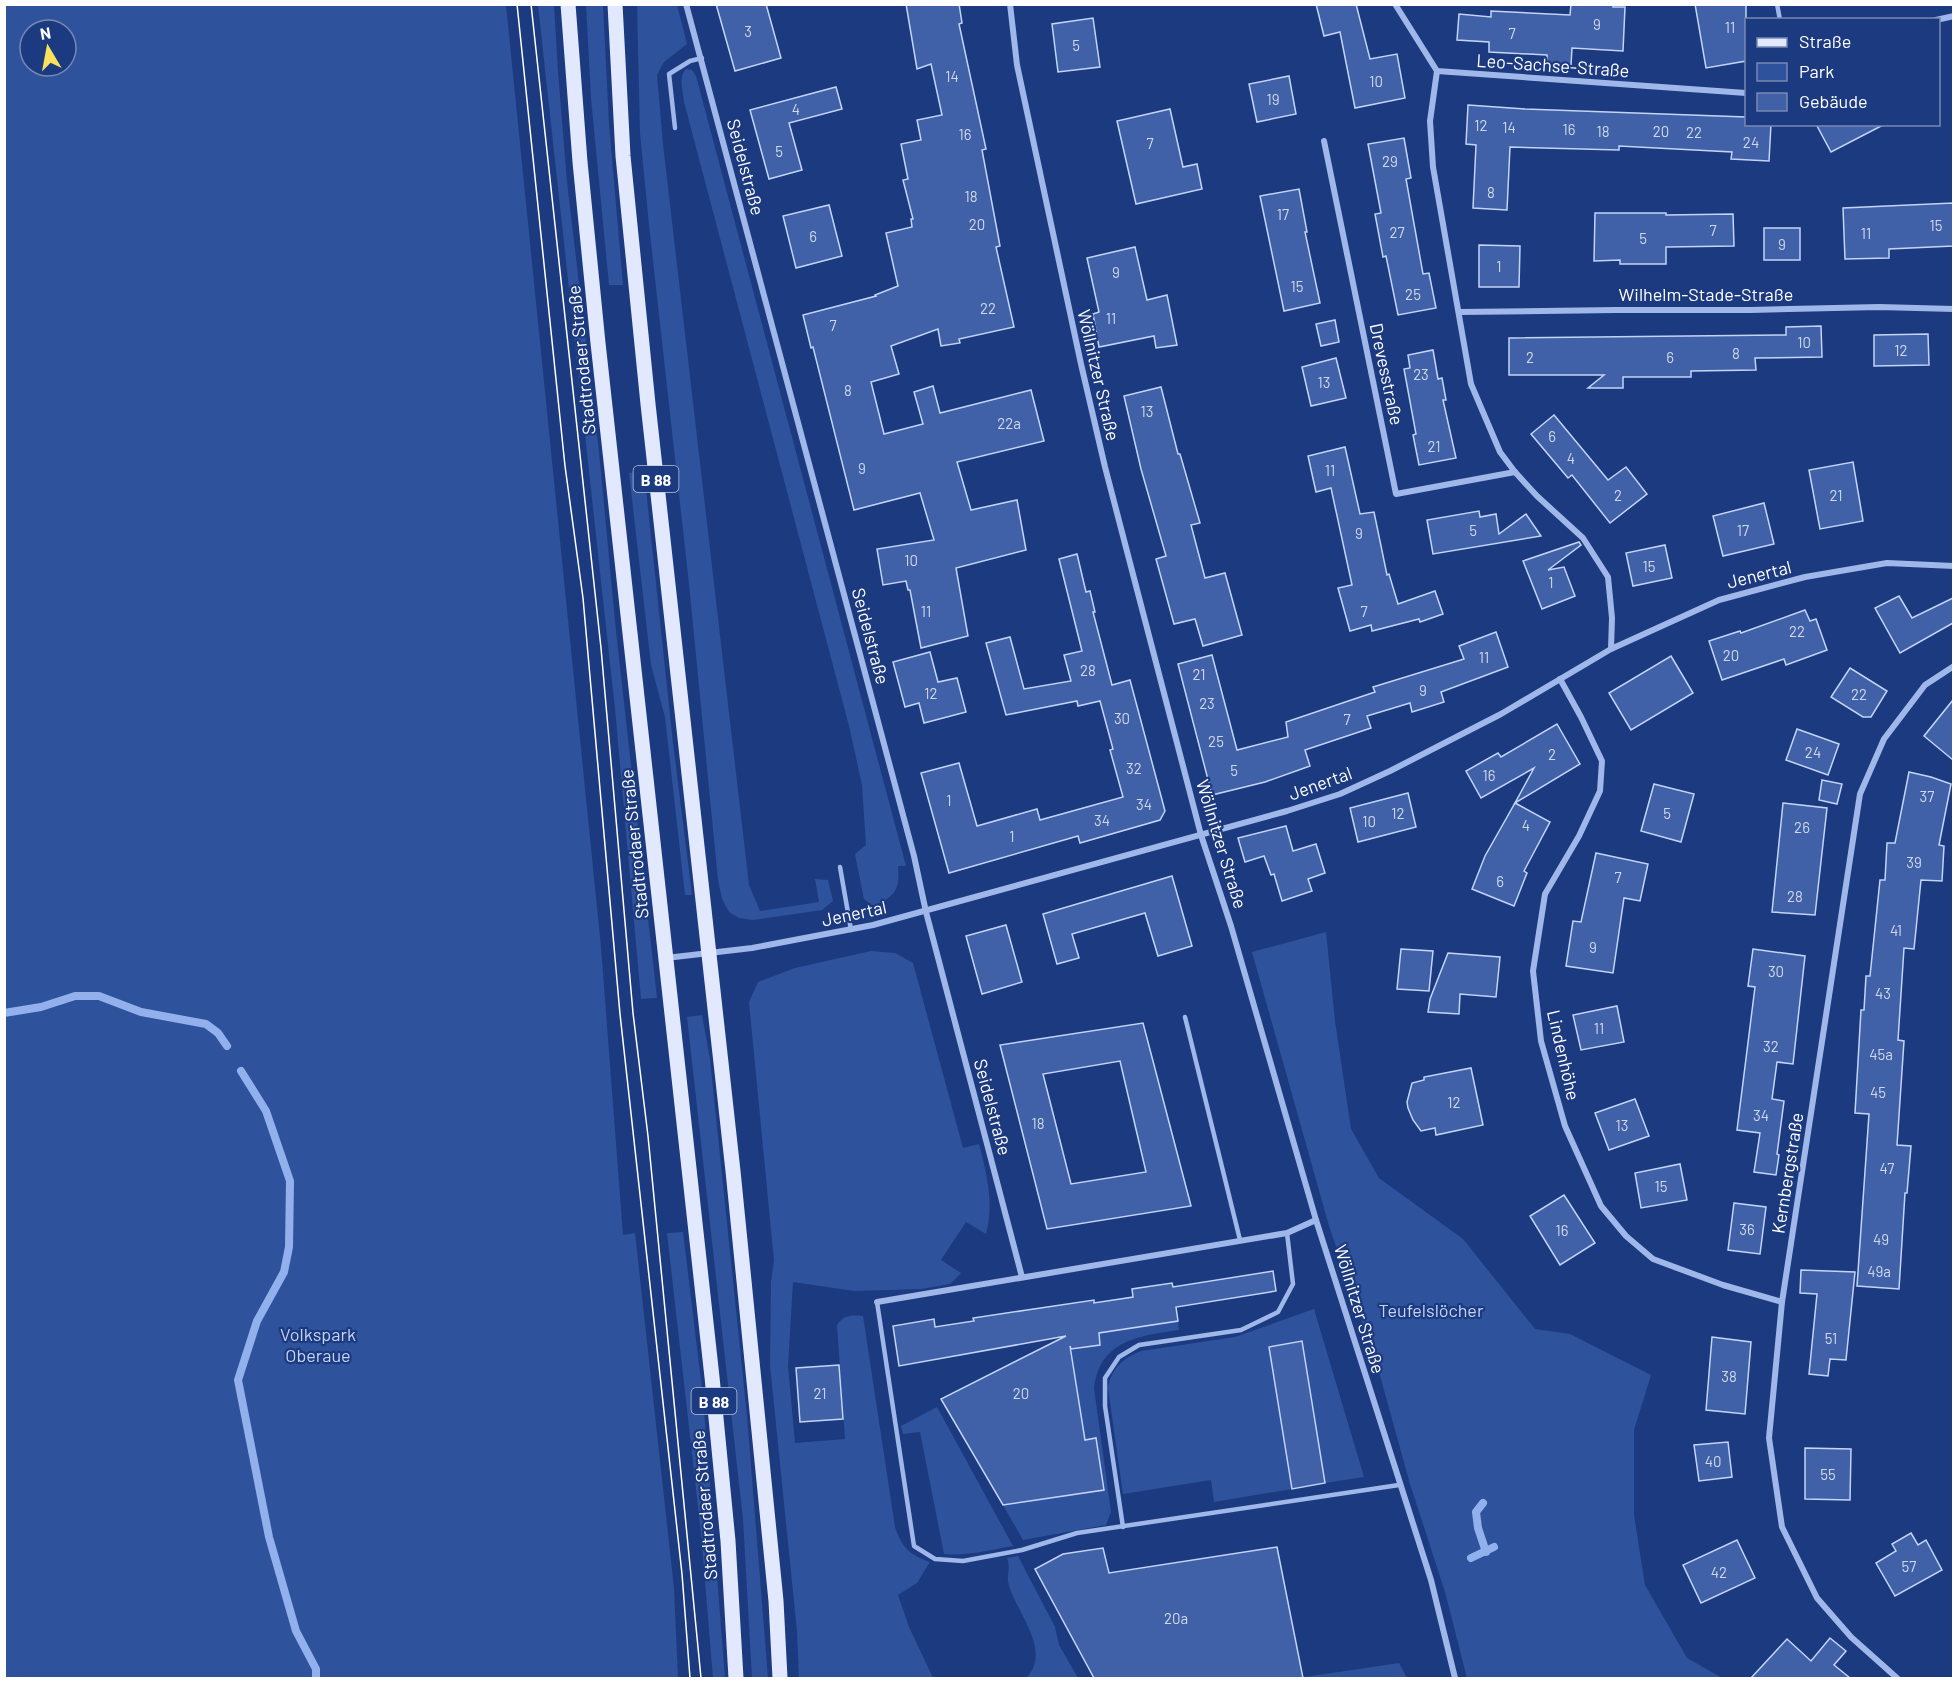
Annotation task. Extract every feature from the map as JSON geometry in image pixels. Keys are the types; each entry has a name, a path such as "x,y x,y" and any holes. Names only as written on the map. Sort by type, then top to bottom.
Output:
{"main road":[{"name":"Stadtrodaer Straße","path":"568,4 581,173 713,1389 728,1542 736,1678"},
{"name":"B 88","path":"615,4 623,156 648,404 710,953 776,1601 780,1678"}],"street":[{"name":"Seidelstraße","path":"686,4 911,844 926,912 1022,1277"},
{"name":"Wöllnitzer Straße","path":"1010,4 1017,65 1081,364 1111,489 1201,834 1232,926 1316,1220 1431,1580 1455,1678"},
{"path":"1395,4 1437,71 1430,121 1433,167 1471,384 1500,452 1537,496 1583,538 1608,577 1612,618 1611,649"},
{"name":"Leo-Sachse-Straße","path":"1437,71 1745,93"},
{"name":"Drevesstraße","path":"1324,141 1396,494 1515,472"},
{"name":"Wilhelm-Stade-Straße","path":"1459,312 1879,307 1953,309"},
{"name":"Jenertal","path":"666,958 752,948 851,930 926,912 1287,811 1340,794 1390,771 1471,730 1611,649 1719,600 1805,578 1887,562 1953,566"},
{"name":"Kernbergstraße","path":"1897,1678 1851,1637 1817,1598 1782,1527 1769,1438 1782,1302 1860,794 1884,739 1925,686 1953,666"},
{"name":"Lindenhöhe","path":"1560,679 1602,761 1600,791 1579,836 1545,894 1533,971 1541,1041 1565,1126 1601,1206 1626,1236 1653,1259 1724,1285 1782,1302"},
{"path":"877,1302 1287,1233 1316,1220"}],"lane":[{"path":"675,128 669,74 690,61 702,58"},
{"path":"840,867 851,930"},
{"path":"1185,1017 1240,1240"},
{"path":"1124,1527 1105,1406 1105,1378 1119,1357 1139,1345 1241,1330 1278,1312 1293,1284 1287,1233"},
{"path":"877,1302 914,1546 934,1559 963,1562 1022,1550 1077,1533 1399,1485"}],"green space":[{"name":"Volkspark Oberaue","path":"5,4 506,5 601,947 623,1235 635,1233 674,1588 678,1678 5,1678"},
{"path":"538,5 554,5 567,182 599,452 616,631 657,998 641,999 615,709"},
{"path":"586,5 603,5 609,124 623,285 609,285 591,98"},
{"path":"637,5 677,5 687,44 664,62 657,75 663,144 749,885 760,911 819,902 815,879 828,880 833,901 822,910 753,920 739,918 729,912 722,899 718,880 689,584 640,133"},
{"path":"686,69 692,70 696,76 906,866 898,866 897,887 891,896 873,906 864,899 855,854 866,845 862,785 849,726 684,102 682,80"},
{"path":"644,471 692,895 685,895 665,717 651,665 629,473"},
{"name":"Teufelslöcher","path":"1326,932 1335,1021 1351,1129 1379,1178 1463,1239 1535,1329 1570,1334 1651,1375 1634,1430 1634,1515 1645,1585 1687,1658 1722,1678 1467,1678 1445,1592 1410,1484 1379,1372 1329,1226 1252,952"},
{"path":"871,951 895,953 913,963 963,1148 979,1144 988,1189 988,1223 986,1234 966,1222 941,1260 961,1273 950,1284 921,1289 854,1291 793,1282 788,1366 795,1443 845,1439 837,1325 848,1316 863,1316 895,1527 908,1550 917,1557 930,1562 917,1583 898,1595 909,1627 933,1678 799,1678 797,1631 770,1365 771,1282 774,1261 749,1002 758,982 795,968"},
{"path":"702,1015 710,1059 747,1416 768,1678 752,1678 743,1519 687,1017"},
{"path":"683,1232 703,1397 725,1678 713,1678 701,1533 667,1233"},
{"path":"1314,1309 1364,1477 1325,1483 1302,1341 1269,1347 1292,1489 1214,1502 1211,1480 1123,1494 1108,1388 1112,1375 1119,1365 1141,1351 1235,1337"},
{"path":"1178,1321 1179,1330 1136,1338 1113,1350 1104,1360 1098,1372 1094,1388 1111,1512 1106,1525 1023,1540 1003,1505 1104,1490 1096,1439 1085,1440 1071,1349 1100,1345 1099,1333"},
{"path":"937,1407 1013,1546 970,1553 944,1554 920,1432 903,1434 901,1426"},
{"path":"1018,1556 1055,1627 1059,1645 1078,1678 1026,1678 1033,1667 1036,1655 1034,1642 1008,1581 1007,1558"},
{"path":"1399,1663 1407,1678 1298,1678"}],"building":[{"path":"716,4 766,4 781,58 735,71"},
{"path":"906,4 959,4 962,23 959,24 986,149 982,150 1000,246 996,247 1014,327 959,339 960,343 941,346 938,329 891,346 899,374 871,382 884,434 923,424 914,392 933,386 940,413 1031,390 1044,441 957,462 971,510 1017,500 1026,550 956,568 968,636 921,648 910,590 908,590 906,581 883,585 877,549 934,540 920,493 854,510 803,315 876,296 898,286 886,233 912,227 911,219 913,219 903,180 908,179 901,144 921,140 917,120 942,115 931,64 917,69"},
{"path":"1316,4 1356,4 1370,59 1397,54 1405,98 1355,108 1340,32 1324,36"},
{"path":"1571,4 1613,4 1613,7 1625,7 1623,51 1572,48 1571,65 1547,64 1547,55 1489,52 1489,42 1457,40 1459,14 1491,17 1491,11 1570,15"},
{"path":"1695,4 1746,4 1745,61 1706,68"},
{"path":"1093,18 1100,67 1058,72 1052,24"},
{"path":"1289,76 1296,114 1257,122 1249,84"},
{"path":"836,87 842,109 789,123 802,170 769,179 750,110"},
{"path":"1468,105 1745,117 1745,126 1771,126 1769,161 1731,159 1732,152 1619,146 1619,150 1510,147 1507,210 1473,208 1476,145 1466,144"},
{"path":"1170,109 1183,167 1197,164 1202,189 1136,204 1117,121"},
{"path":"1817,126 1881,126 1831,152"},
{"path":"1404,138 1411,178 1406,179 1423,274 1429,273 1436,308 1398,315 1375,214 1381,213 1368,144"},
{"path":"1299,189 1307,232 1305,232 1320,303 1284,311 1260,196"},
{"path":"1953,203 1953,246 1889,249 1889,258 1845,259 1843,208"},
{"path":"829,205 842,256 796,268 783,216"},
{"path":"1595,213 1733,214 1734,246 1666,247 1666,264 1620,264 1620,260 1594,261"},
{"path":"1764,228 1800,228 1800,260 1764,260"},
{"path":"1479,245 1520,246 1519,287 1479,287"},
{"path":"1135,247 1147,300 1167,295 1177,345 1156,348 1154,336 1099,347 1093,314 1099,312 1087,258"},
{"path":"1335,320 1339,342 1321,346 1316,324"},
{"path":"1821,326 1822,357 1755,358 1756,370 1691,371 1691,377 1623,377 1623,388 1588,388 1604,375 1509,375 1509,338 1786,335 1786,327"},
{"path":"1928,334 1929,365 1874,366 1874,335"},
{"path":"1433,350 1438,379 1442,378 1446,400 1443,400 1456,458 1419,465 1413,435 1416,434 1404,369 1410,368 1408,355"},
{"path":"1336,358 1346,398 1311,406 1302,367"},
{"path":"1161,387 1178,454 1180,454 1200,523 1191,525 1205,578 1225,573 1242,635 1203,646 1195,619 1174,624 1156,559 1166,556 1141,469 1124,396"},
{"path":"1554,415 1608,480 1626,467 1647,494 1610,523 1572,475 1568,478 1531,434"},
{"path":"1345,447 1360,514 1374,512 1387,575 1389,574 1398,604 1435,591 1443,614 1420,622 1419,619 1372,631 1371,625 1350,631 1338,588 1352,585 1331,488 1316,492 1308,456"},
{"path":"1853,462 1863,521 1820,529 1809,470"},
{"path":"1764,503 1774,544 1723,556 1713,516"},
{"path":"1479,511 1480,517 1496,514 1499,534 1526,514 1541,536 1433,554 1427,520"},
{"path":"1579,542 1581,545 1548,570 1564,567 1575,596 1542,609 1523,561"},
{"path":"1665,545 1672,578 1633,586 1626,553"},
{"path":"1077,554 1086,592 1090,591 1095,612 1093,612 1112,685 1130,680 1165,811 1160,820 1080,843 1078,836 949,873 921,773 959,763 977,826 1037,809 1040,820 1123,797 1100,701 1078,706 1077,701 1006,715 986,643 1010,637 1024,689 1071,681 1064,655 1082,651 1059,559"},
{"path":"1899,596 1912,618 1953,598 1953,623 1900,653 1875,608"},
{"path":"1805,610 1810,621 1816,619 1827,650 1786,665 1784,659 1722,680 1709,641 1740,631 1741,633"},
{"path":"1496,632 1508,667 1441,692 1444,702 1412,712 1410,703 1367,716 1371,728 1305,750 1310,766 1265,782 1212,795 1178,664 1212,655 1237,750 1288,737 1286,722 1375,692 1373,687 1464,659 1459,646"},
{"path":"930,652 938,682 957,678 966,712 924,723 919,703 905,707 893,662"},
{"path":"1671,656 1693,693 1631,730 1609,693"},
{"path":"1850,668 1887,691 1871,717 1863,717 1831,697"},
{"path":"1953,700 1953,760 1924,736"},
{"path":"1557,724 1580,764 1515,803 1534,768 1481,798 1466,771 1498,753 1501,757"},
{"path":"1797,729 1839,744 1828,775 1786,760"},
{"path":"1909,772 1951,784 1939,845 1944,846 1942,881 1921,880 1914,949 1904,948 1898,1040 1904,1041 1897,1145 1911,1146 1907,1193 1905,1193 1899,1289 1857,1286 1869,1114 1855,1113 1861,1010 1864,1010 1866,976 1870,976 1880,880 1885,880 1887,843 1895,843"},
{"path":"1822,780 1842,784 1837,804 1819,800"},
{"path":"1654,784 1694,794 1681,842 1641,831"},
{"path":"1408,793 1416,827 1358,842 1350,808"},
{"path":"1515,803 1550,822 1524,871 1527,873 1514,906 1472,889 1485,856"},
{"path":"1783,803 1827,808 1815,915 1772,912"},
{"path":"1286,826 1293,851 1316,844 1325,873 1308,879 1312,891 1282,901 1274,874 1271,875 1264,856 1245,862 1238,838"},
{"path":"1596,853 1648,864 1640,901 1624,898 1613,973 1566,966 1573,921 1581,922"},
{"path":"1172,876 1192,946 1158,956 1145,913 1072,934 1079,958 1057,964 1043,914"},
{"path":"1006,925 1022,982 982,994 966,936"},
{"path":"1401,949 1433,951 1429,991 1397,989"},
{"path":"1753,949 1805,956 1793,1064 1777,1062 1772,1099 1784,1101 1776,1175 1754,1172 1760,1133 1737,1130 1755,987 1748,986"},
{"path":"1448,953 1500,957 1496,997 1460,994 1459,1014 1428,1012 1430,999"},
{"path":"1617,1006 1624,1042 1581,1050 1573,1015"},
{"path":"1143,1023 1191,1206 1047,1229 1000,1045","holes":["1120,1061 1146,1172 1071,1184 1043,1074"]},
{"path":"1471,1068 1483,1125 1436,1135 1435,1128 1421,1131 1408,1108 1407,1102 1412,1083 1424,1080 1424,1077"},
{"path":"1635,1099 1649,1136 1609,1150 1595,1113"},
{"path":"1680,1164 1687,1200 1641,1208 1635,1173"},
{"path":"1564,1195 1595,1243 1560,1265 1530,1216"},
{"path":"1734,1203 1766,1207 1760,1254 1728,1250"},
{"path":"1801,1270 1855,1272 1846,1360 1830,1359 1828,1376 1809,1374 1817,1294 1800,1293"},
{"path":"1273,1271 1276,1291 1176,1307 1178,1321 1099,1333 1100,1345 1071,1349 1070,1346 1085,1440 1096,1438 1104,1490 1003,1505 941,1399 1066,1336 899,1366 893,1326 934,1319 935,1327 974,1321 973,1318 1094,1300 1094,1303 1133,1297 1132,1289 1172,1283 1173,1287"},
{"path":"1712,1337 1751,1342 1745,1414 1706,1410"},
{"path":"1302,1341 1325,1483 1292,1489 1269,1347"},
{"path":"839,1365 843,1419 800,1422 796,1368"},
{"path":"1728,1442 1732,1477 1699,1481 1694,1445"},
{"path":"1805,1448 1851,1449 1850,1500 1805,1499"},
{"path":"1911,1533 1918,1545 1926,1540 1942,1570 1895,1596 1876,1563 1896,1551 1892,1544"},
{"path":"1737,1540 1755,1578 1701,1603 1683,1565"},
{"path":"1277,1547 1303,1678 1094,1678 1035,1569 1063,1554 1103,1548 1109,1573"},
{"path":"1830,1638 1846,1651 1834,1665 1850,1678 1751,1678 1787,1639 1811,1661"}],"waterway":[{"path":"4,1013 41,1007 75,996 99,996 141,1012 206,1024 218,1033 227,1046"},
{"path":"241,1071 266,1111 290,1181 289,1247 284,1272 257,1321 238,1380 269,1537 296,1631 316,1669 316,1678"},
{"path":"1483,1503 1476,1512 1478,1528 1486,1552"},
{"path":"1471,1558 1494,1547"}],"tram line":[{"path":"517,4 565,466 583,598 620,1014 682,1574 690,1678"},
{"path":"531,4 601,648 633,1013 648,1136 701,1678"}]}
